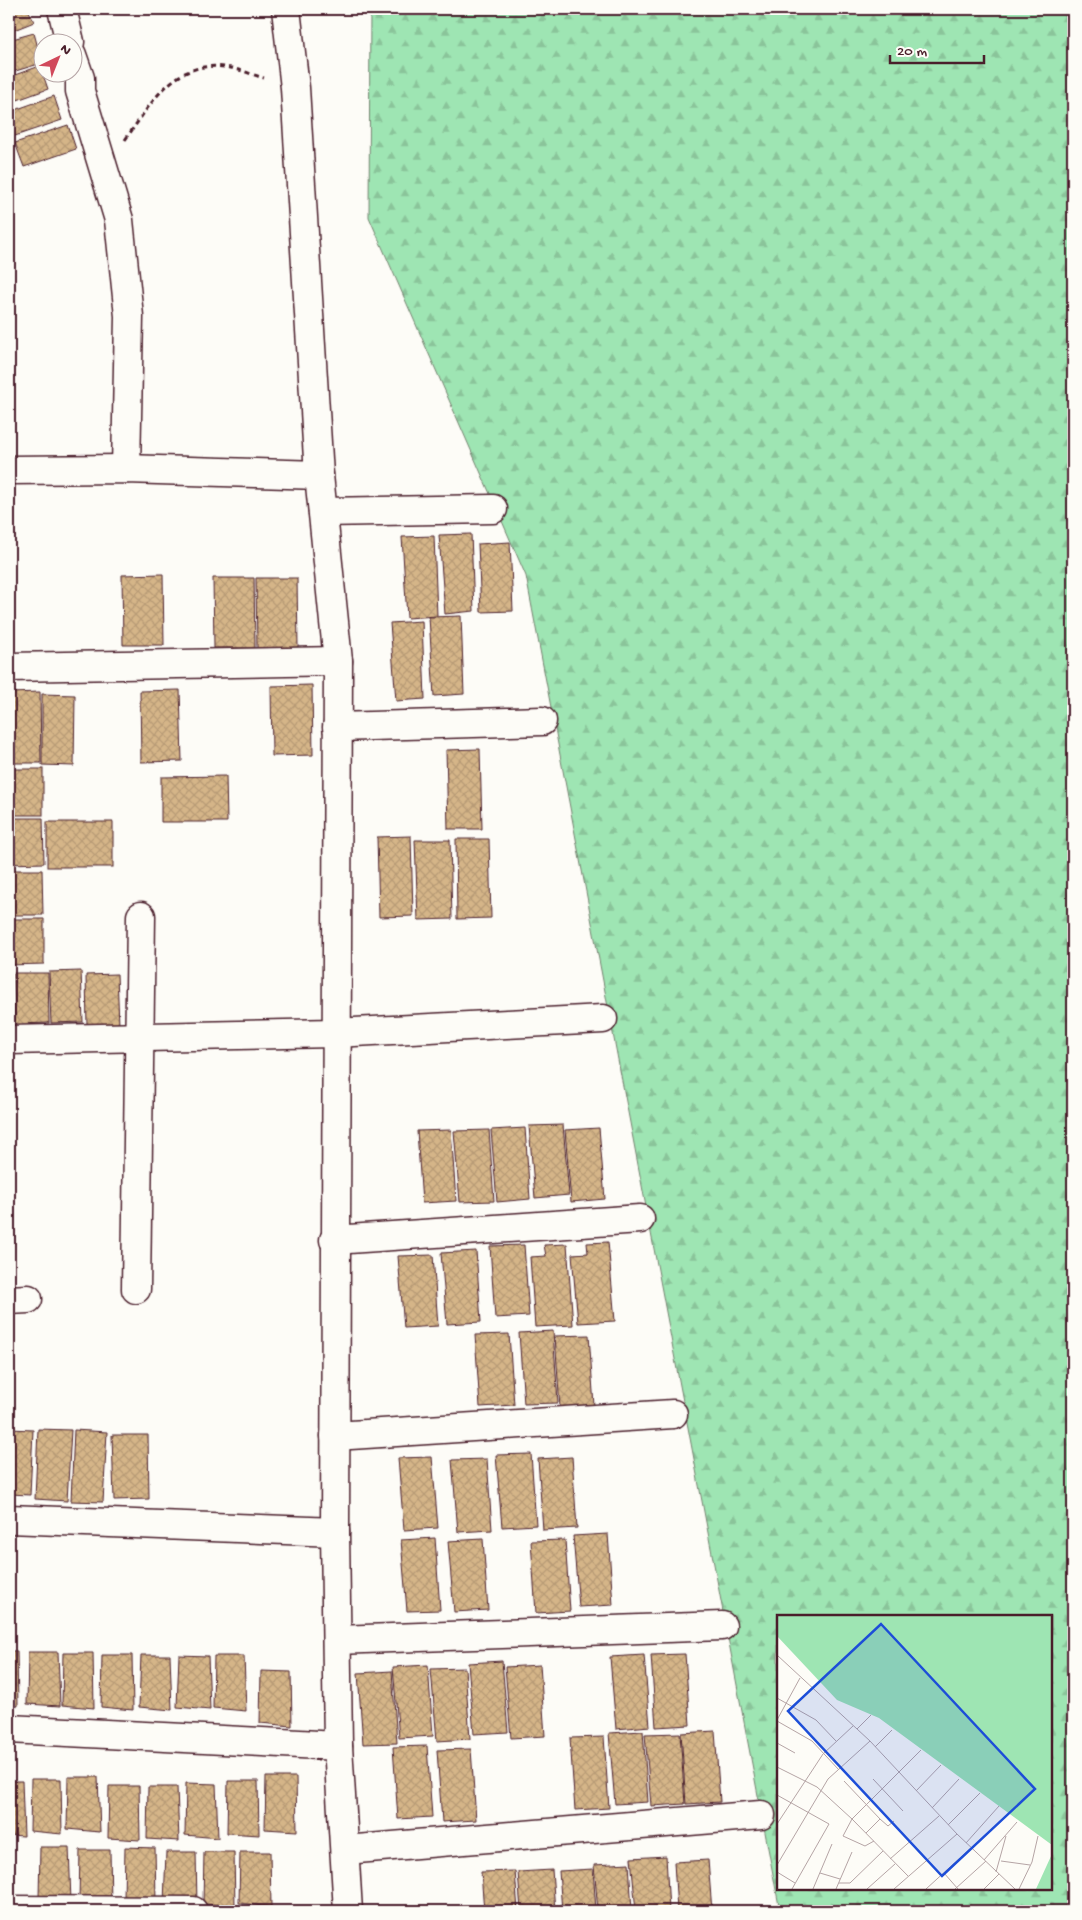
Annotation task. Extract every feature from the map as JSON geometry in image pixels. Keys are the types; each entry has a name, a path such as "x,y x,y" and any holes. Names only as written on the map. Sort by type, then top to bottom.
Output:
{"street":[{"path":"62,9 68,32"},
{"path":"286,9 296,88 319,475 338,661 334,1240 335,1532 338,1746 348,1911"},
{"path":"80,82 80,91 119,220 129,316 126,469"},
{"path":"9,470 126,469 319,475"},
{"path":"323,512 493,509"},
{"path":"9,667 338,661"},
{"path":"337,727 542,720"},
{"path":"136,1289 141,916"},
{"path":"9,1040 335,1033 603,1019"},
{"path":"334,1240 640,1219"},
{"path":"335,1436 673,1414"},
{"path":"9,1519 335,1532"},
{"path":"337,1640 722,1626"},
{"path":"9,1729 338,1746"},
{"path":"345,1850 761,1815"},
{"path":"23,1911 192,1911"}],"path":[{"path":"101,162 118,150 159,91 181,74 201,66 231,68 296,88"}],"green space":[{"path":"370,9 1073,9 1073,1911 780,1911 526,576 369,217"}],"building":[{"path":"9,9 28,9 34,22 9,32"},
{"path":"32,34 32,66 9,73 9,40"},
{"path":"32,69 32,82 46,82 48,89 9,103 9,77"},
{"path":"54,96 62,120 9,138 9,112"},
{"path":"68,125 76,149 24,167 15,143"},
{"path":"471,534 474,611 445,614 439,535"},
{"path":"434,536 437,616 407,618 402,537"},
{"path":"510,542 513,611 481,612 478,544"},
{"path":"163,574 164,645 123,645 122,575"},
{"path":"213,578 254,578 255,648 214,648"},
{"path":"256,578 297,578 298,648 257,649"},
{"path":"461,616 464,694 434,696 429,617"},
{"path":"422,621 425,699 396,701 390,623"},
{"path":"312,685 313,755 272,756 271,686"},
{"path":"180,690 182,761 141,762 140,691"},
{"path":"40,692 41,763 9,763 9,693"},
{"path":"42,694 75,695 74,766 42,765"},
{"path":"480,749 482,829 448,829 446,750"},
{"path":"9,769 43,769 43,815 9,815"},
{"path":"226,776 227,822 161,822 161,777"},
{"path":"9,818 43,818 44,863 9,864"},
{"path":"47,822 113,822 113,867 47,867"},
{"path":"411,836 413,916 379,917 377,837"},
{"path":"456,839 489,839 491,918 457,919"},
{"path":"415,840 450,840 452,919 418,920"},
{"path":"9,870 42,870 43,915 9,915"},
{"path":"9,919 44,919 44,964 9,965"},
{"path":"81,971 83,1022 51,1023 49,972"},
{"path":"10,972 11,1023 9,1023"},
{"path":"14,973 48,973 49,1023 15,1024"},
{"path":"117,974 119,1025 87,1026 86,975"},
{"path":"563,1125 569,1195 535,1198 529,1126"},
{"path":"525,1128 530,1199 497,1202 491,1130"},
{"path":"599,1128 605,1199 571,1202 565,1130"},
{"path":"451,1130 456,1201 422,1203 417,1131"},
{"path":"489,1130 494,1201 460,1202 454,1131"},
{"path":"608,1242 615,1321 578,1323 572,1254 588,1253 587,1243"},
{"path":"567,1244 573,1325 535,1327 530,1257 546,1256 544,1245"},
{"path":"524,1245 529,1316 495,1318 490,1246"},
{"path":"476,1251 481,1322 447,1324 441,1253"},
{"path":"433,1255 438,1326 404,1328 398,1256"},
{"path":"553,1331 558,1403 524,1404 519,1333"},
{"path":"509,1334 514,1405 480,1407 475,1335"},
{"path":"589,1335 594,1406 560,1408 555,1336"},
{"path":"9,1429 33,1430 30,1495 9,1494"},
{"path":"38,1429 71,1430 67,1501 35,1499"},
{"path":"74,1430 107,1432 103,1502 71,1501"},
{"path":"112,1435 148,1435 149,1499 114,1500"},
{"path":"531,1454 536,1525 502,1527 496,1455"},
{"path":"432,1457 438,1528 404,1530 398,1458"},
{"path":"572,1457 577,1528 543,1530 538,1459"},
{"path":"487,1459 492,1530 458,1532 452,1460"},
{"path":"608,1534 613,1605 579,1607 573,1536"},
{"path":"435,1538 440,1610 407,1611 401,1540"},
{"path":"483,1539 488,1610 454,1612 448,1541"},
{"path":"565,1540 570,1611 536,1613 531,1541"},
{"path":"9,1651 17,1651 18,1706 9,1705"},
{"path":"28,1652 58,1652 60,1706 27,1704"},
{"path":"63,1653 93,1653 94,1708 62,1705"},
{"path":"685,1654 690,1725 656,1727 651,1655"},
{"path":"102,1655 132,1655 133,1710 101,1707"},
{"path":"141,1655 170,1655 172,1710 139,1707"},
{"path":"179,1655 208,1656 210,1710 177,1707"},
{"path":"644,1655 650,1726 616,1729 610,1657"},
{"path":"214,1656 244,1656 246,1711 213,1708"},
{"path":"502,1661 508,1732 474,1734 468,1663"},
{"path":"428,1665 433,1736 399,1738 393,1667"},
{"path":"540,1665 545,1736 511,1738 505,1667"},
{"path":"465,1668 470,1739 437,1741 431,1669"},
{"path":"261,1671 291,1672 292,1726 260,1723"},
{"path":"392,1671 397,1743 363,1744 358,1673"},
{"path":"643,1731 648,1802 615,1804 609,1733"},
{"path":"715,1731 720,1802 686,1804 681,1733"},
{"path":"680,1733 685,1804 651,1806 645,1734"},
{"path":"604,1737 609,1808 575,1810 570,1738"},
{"path":"427,1746 432,1817 398,1819 393,1747"},
{"path":"471,1749 476,1820 442,1822 437,1750"},
{"path":"68,1777 98,1777 100,1832 67,1829"},
{"path":"266,1777 296,1777 297,1831 265,1829"},
{"path":"31,1779 61,1779 62,1834 30,1831"},
{"path":"9,1781 22,1781 24,1836 9,1835"},
{"path":"228,1781 258,1781 259,1835 227,1833"},
{"path":"186,1783 216,1784 218,1838 185,1835"},
{"path":"109,1786 139,1786 140,1840 108,1838"},
{"path":"148,1787 177,1787 179,1841 147,1839"},
{"path":"40,1847 69,1847 71,1902 39,1899"},
{"path":"125,1847 155,1848 156,1902 124,1899"},
{"path":"80,1850 110,1850 111,1905 79,1902"},
{"path":"166,1852 196,1852 197,1906 164,1903"},
{"path":"204,1852 234,1852 235,1906 203,1904"},
{"path":"240,1852 270,1852 271,1907 239,1903"},
{"path":"666,1856 669,1911 636,1911 631,1858"},
{"path":"708,1860 712,1911 677,1911 674,1862"},
{"path":"629,1863 632,1911 598,1911 594,1865"},
{"path":"593,1869 596,1911 562,1911 559,1871"},
{"path":"552,1870 555,1911 521,1911 518,1872"},
{"path":"515,1871 518,1911 484,1911 481,1872"}]}
